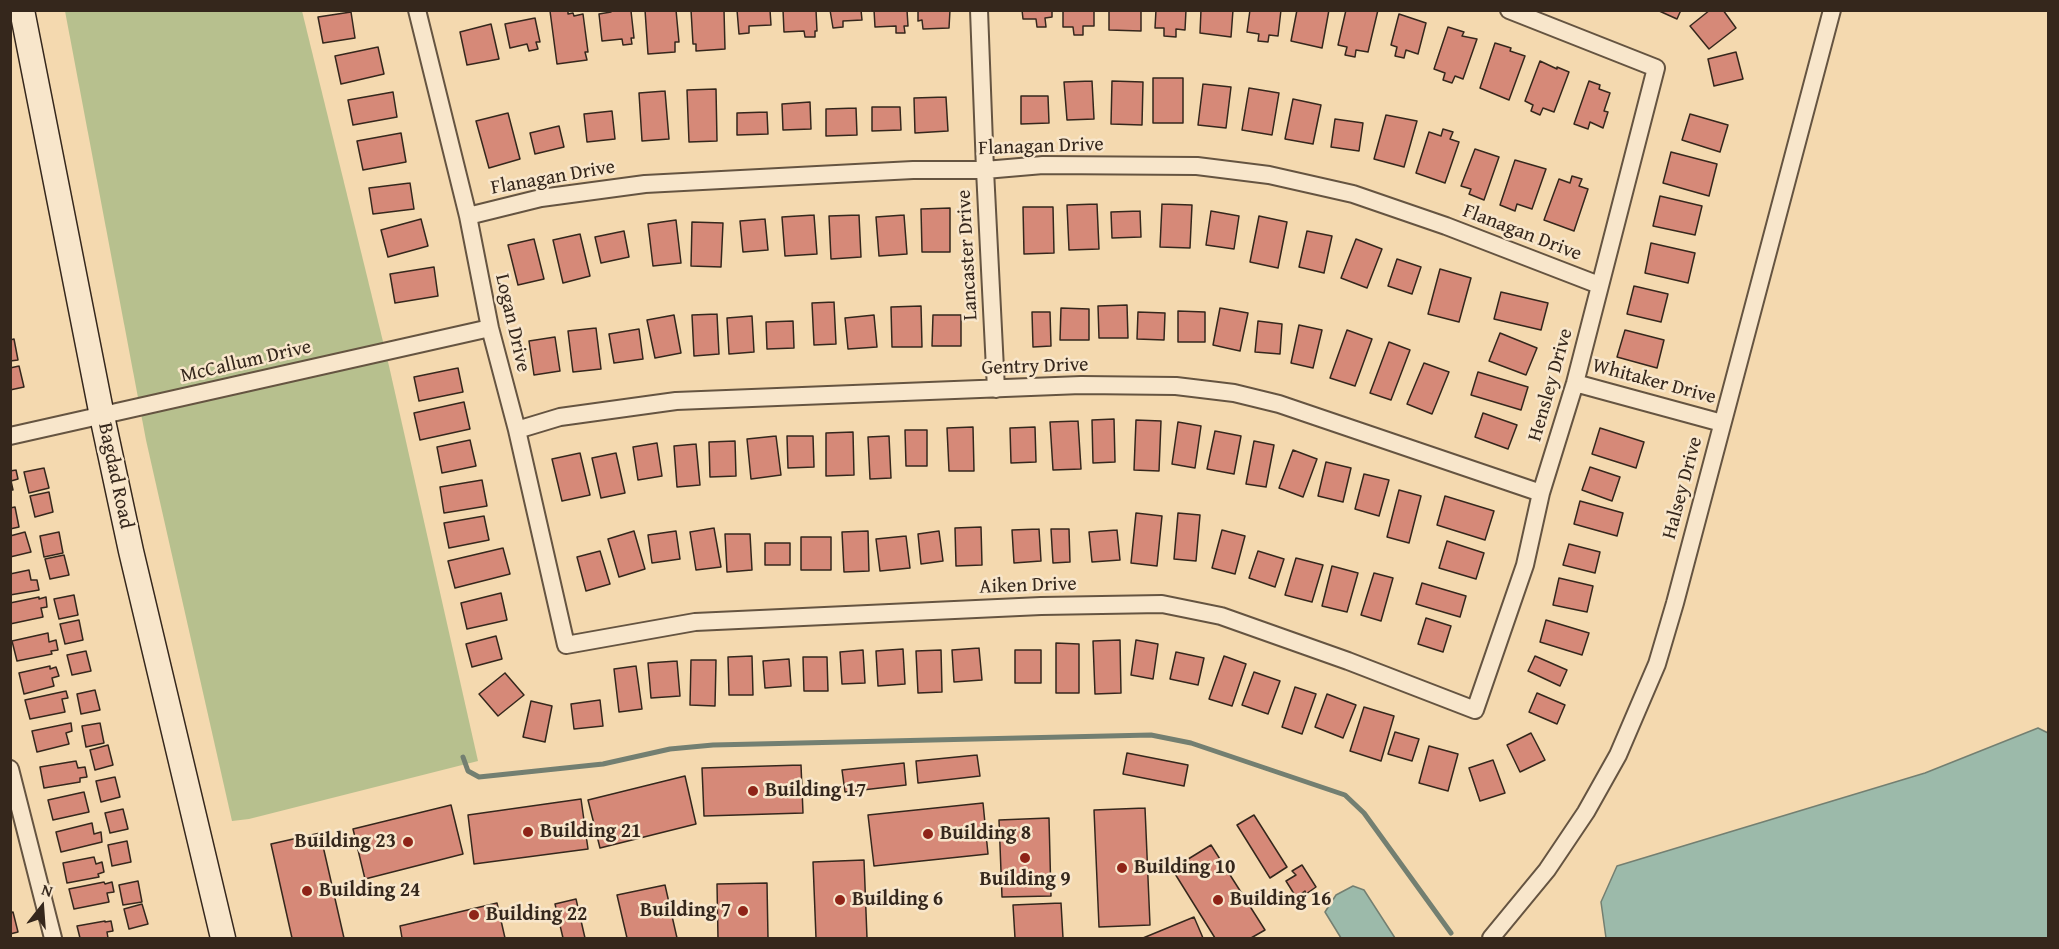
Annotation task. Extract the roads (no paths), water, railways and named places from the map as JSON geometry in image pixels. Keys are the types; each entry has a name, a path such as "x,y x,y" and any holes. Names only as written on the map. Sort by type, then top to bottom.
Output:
{"street":[{"name":"Bagdad Road","path":"22,10 131,551 223,939"},
{"name":"Logan Drive","path":"417,10 468,216 490,328 517,430 566,645"},
{"name":"Lancaster Drive","path":"979,10 996,389"},
{"name":"Hensley Drive","path":"1475,710 1525,565 1541,493 1575,383 1656,68 1509,10"},
{"name":"Halsey Drive","path":"1491,939 1526,898 1568,840 1608,775 1657,664 1832,10"},
{"name":"Flanagan Drive","path":"468,216 541,198 645,184 913,170 985,170 1042,165 1197,166 1269,175 1363,198 1446,226 1599,285"},
{"name":"McCallum Drive","path":"10,436 490,328"},
{"name":"Whitaker Drive","path":"1575,383 1722,423"},
{"name":"Gentry Drive","path":"517,430 560,417 676,401 1081,385 1176,386 1234,393 1279,404 1541,493"},
{"name":"Aiken Drive","path":"566,645 694,622 1041,606 1162,604 1221,615 1475,710"},
{"path":"10,769 52,939"}],"waterway":[{"path":"463,757 468,771 479,777 603,764 670,749 713,745 1151,735 1191,743 1345,795 1364,813 1451,933"}],"place":[{"name":"Building 17","path":"753,791"},
{"name":"Building 21","path":"528,832"},
{"name":"Building 8","path":"928,834"},
{"name":"Building 23","path":"408,842"},
{"name":"Building 9","path":"1025,858"},
{"name":"Building 10","path":"1122,868"},
{"name":"Building 24","path":"307,891"},
{"name":"Building 6","path":"840,900"},
{"name":"Building 16","path":"1218,900"},
{"name":"Building 7","path":"743,911"},
{"name":"Building 22","path":"474,915"}]}
